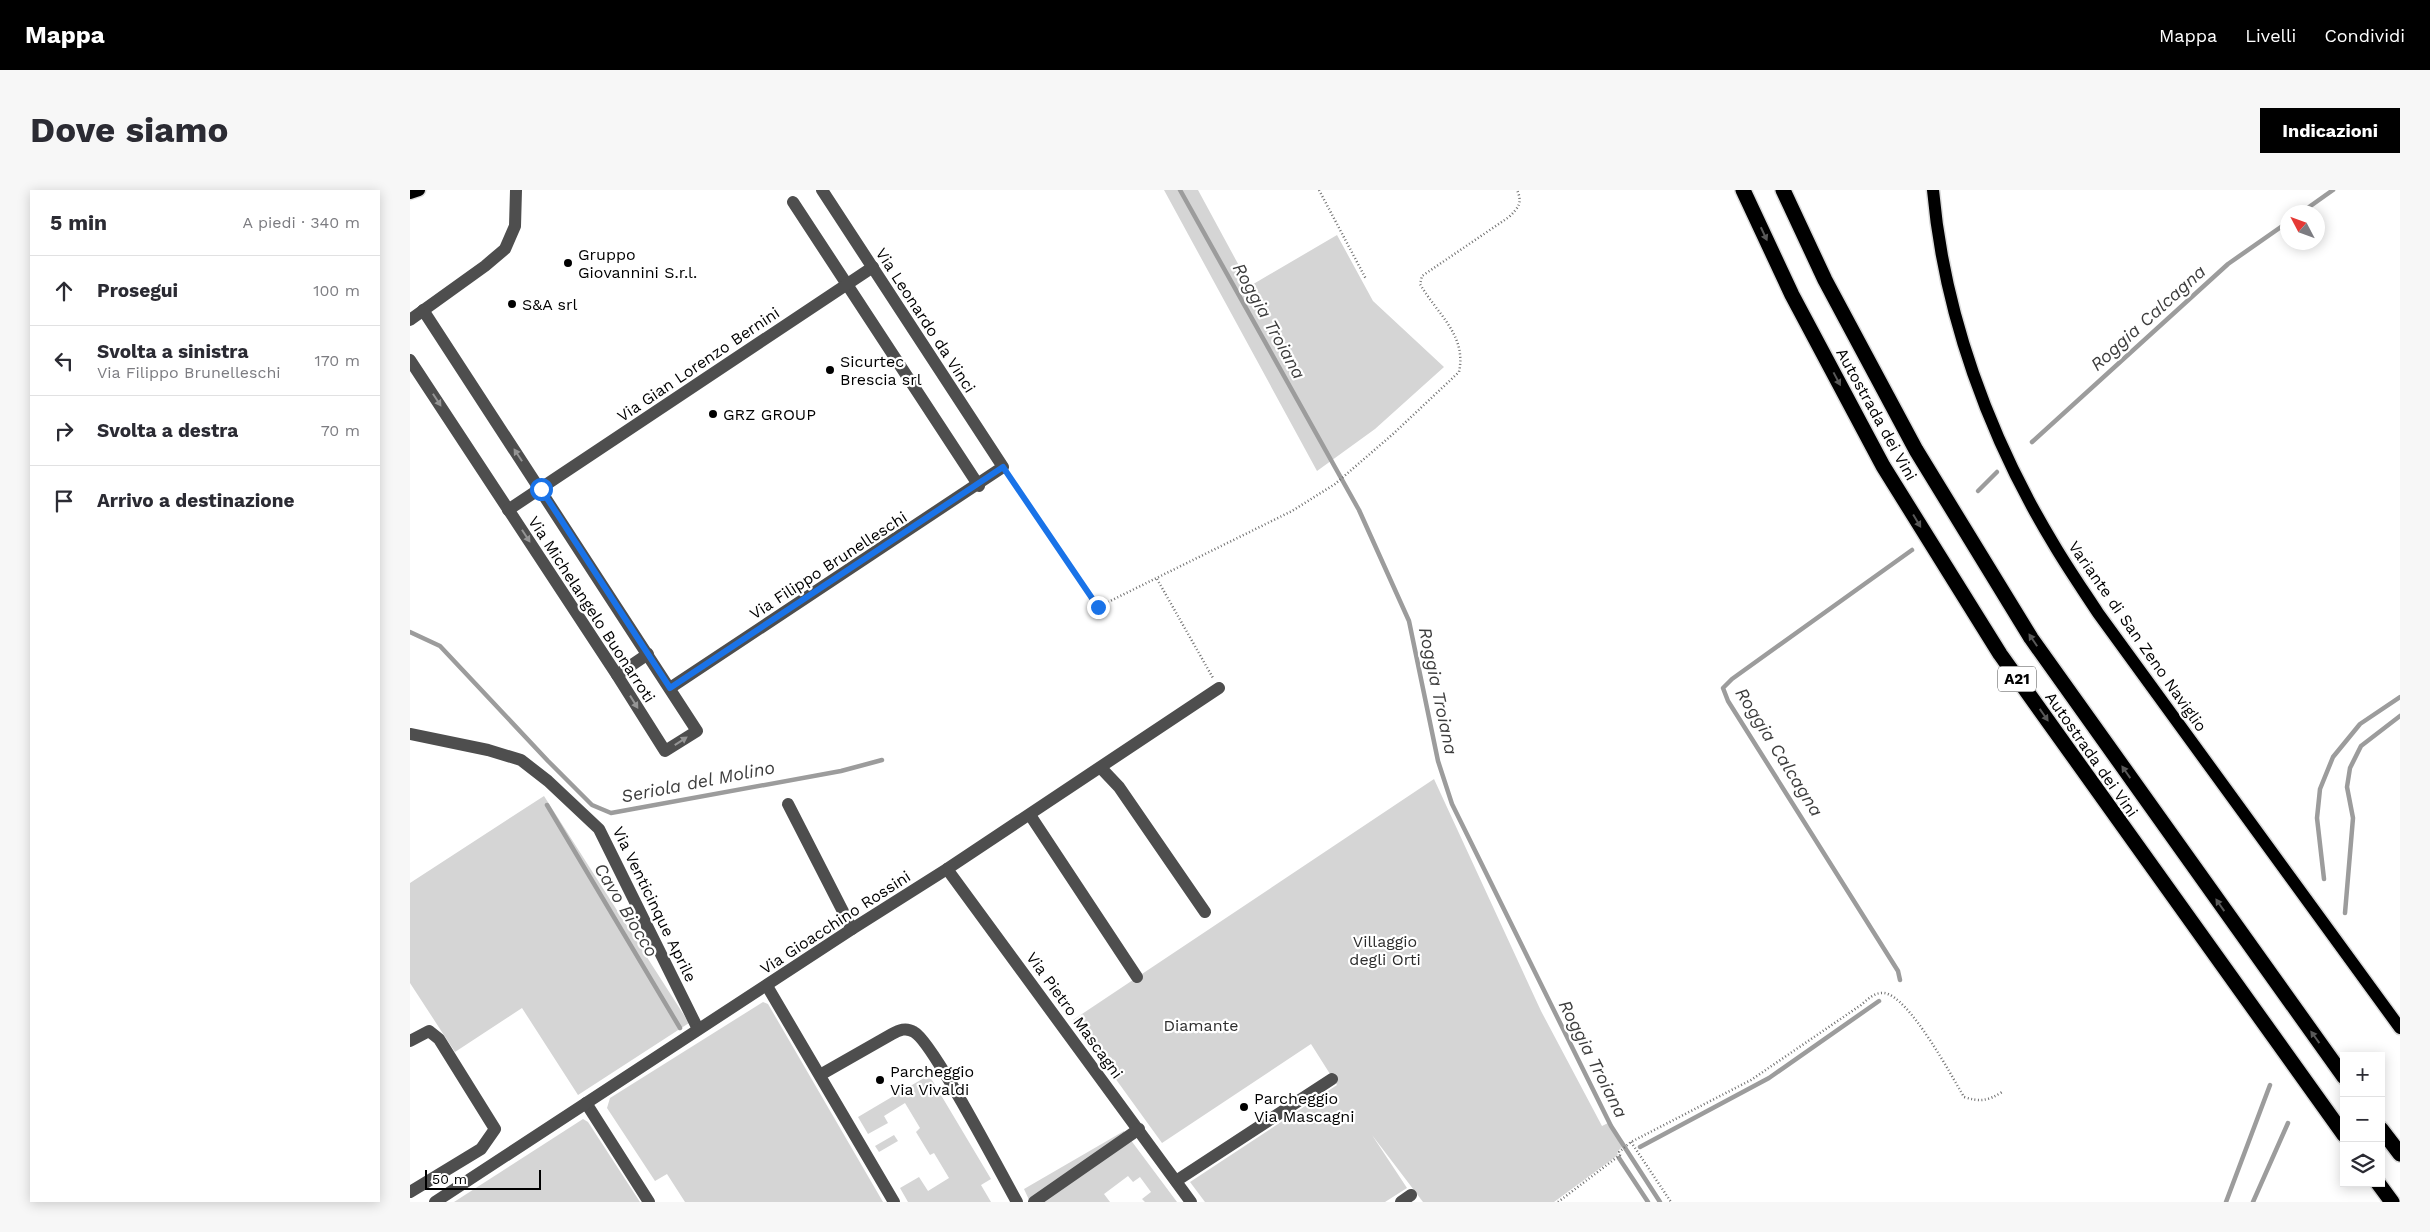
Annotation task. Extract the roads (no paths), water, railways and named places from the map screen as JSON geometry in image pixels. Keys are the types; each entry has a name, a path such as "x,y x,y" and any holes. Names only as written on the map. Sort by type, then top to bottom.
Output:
{"highway":[{"name":"Autostrada dei Vini","path":"1743,190 1792,295 1884,466 2000,654 2340,1129"},
{"name":"Autostrada dei Vini","path":"1783,190 1825,280 1916,450 2032,638 2340,1071"},
{"path":"2385,1133 2400,1154"},
{"path":"2381,1187 2392,1202"}],"main road":[{"path":"410,193 419,190"},
{"name":"Variante di San Zeno Naviglio","path":"1933,190 1936,218 1952,302 1970,366 1999,441 2052,543 2098,613 2400,1028"}],"street":[{"path":"410,320 485,266 505,249 515,226 516,190"},
{"name":"Via Leonardo da Vinci","path":"822,190 1003,467"},
{"path":"793,202 979,486"},
{"name":"Via Gian Lorenzo Bernini","path":"508,510 873,267"},
{"name":"Via Michelangelo Buonarroti","path":"410,360 617,675 664,751 697,731 423,310"},
{"name":"Via Filippo Brunelleschi","path":"670,688 979,486 1003,467"},
{"path":"617,675 648,654"},
{"name":"Via Gioacchino Rossini","path":"435,1202 698,1029 1102,768 1219,688"},
{"name":"Via Venticinque Aprile","path":"410,734 488,750 522,760 599,829 698,1029"},
{"path":"1102,768 1119,786 1205,912"},
{"path":"788,804 852,929"},
{"path":"1030,815 1137,977"},
{"name":"Via Pietro Mascagni","path":"947,869 1191,1202"},
{"path":"767,986 894,1202"},
{"path":"820,1075 868,1054 902,1029 912,1031 921,1038 1017,1202"},
{"path":"410,1042 429,1031 440,1038 495,1129 481,1149 410,1192"},
{"path":"1176,1181 1332,1078"},
{"path":"586,1104 649,1202"},
{"path":"1034,1202 1139,1129"}],"waterway":[{"name":"Roggia Troiana","path":"1180,190 1359,510 1409,621 1438,761 1452,804 1611,1126 1660,1202"},
{"name":"Roggia Calcagna","path":"2312,205 2333,190"},
{"name":"Roggia Calcagna","path":"2032,442 2228,264 2280,228"},
{"name":"Roggia Calcagna","path":"1978,491 1997,472"},
{"name":"Roggia Calcagna","path":"1900,980 1898,971 1728,701 1723,688 1732,679 1912,550"},
{"name":"Seriola del Molino","path":"410,632 440,646 592,805 611,813 841,771 882,760"},
{"path":"2324,879 2317,818 2320,789 2333,757 2360,724 2400,697"},
{"path":"2345,913 2353,818 2347,787 2350,768 2361,746 2400,716"},
{"name":"Cavo Biocco","path":"547,805 680,1028"},
{"name":"Roggia Calcagna","path":"1640,1147 1769,1078 1879,1001"},
{"path":"2226,1202 2270,1085"},
{"path":"2253,1202 2288,1123"},
{"name":"Roggia Calcagna","path":"1619,1158 1648,1202"}],"place":[{"name":"Gruppo Giovannini S.r.l.","path":"568,263"},
{"name":"S&A srl","path":"512,304"},
{"name":"Sicurtec Brescia srl","path":"830,370"},
{"name":"GRZ GROUP","path":"713,414"},
{"name":"Parcheggio Via Vivaldi","path":"880,1080"},
{"name":"Parcheggio Via Mascagni","path":"1244,1107"}],"park label":[{"name":"Villaggio degli Orti","path":"1385,950"},
{"name":"Diamante","path":"1201,1025"}]}
